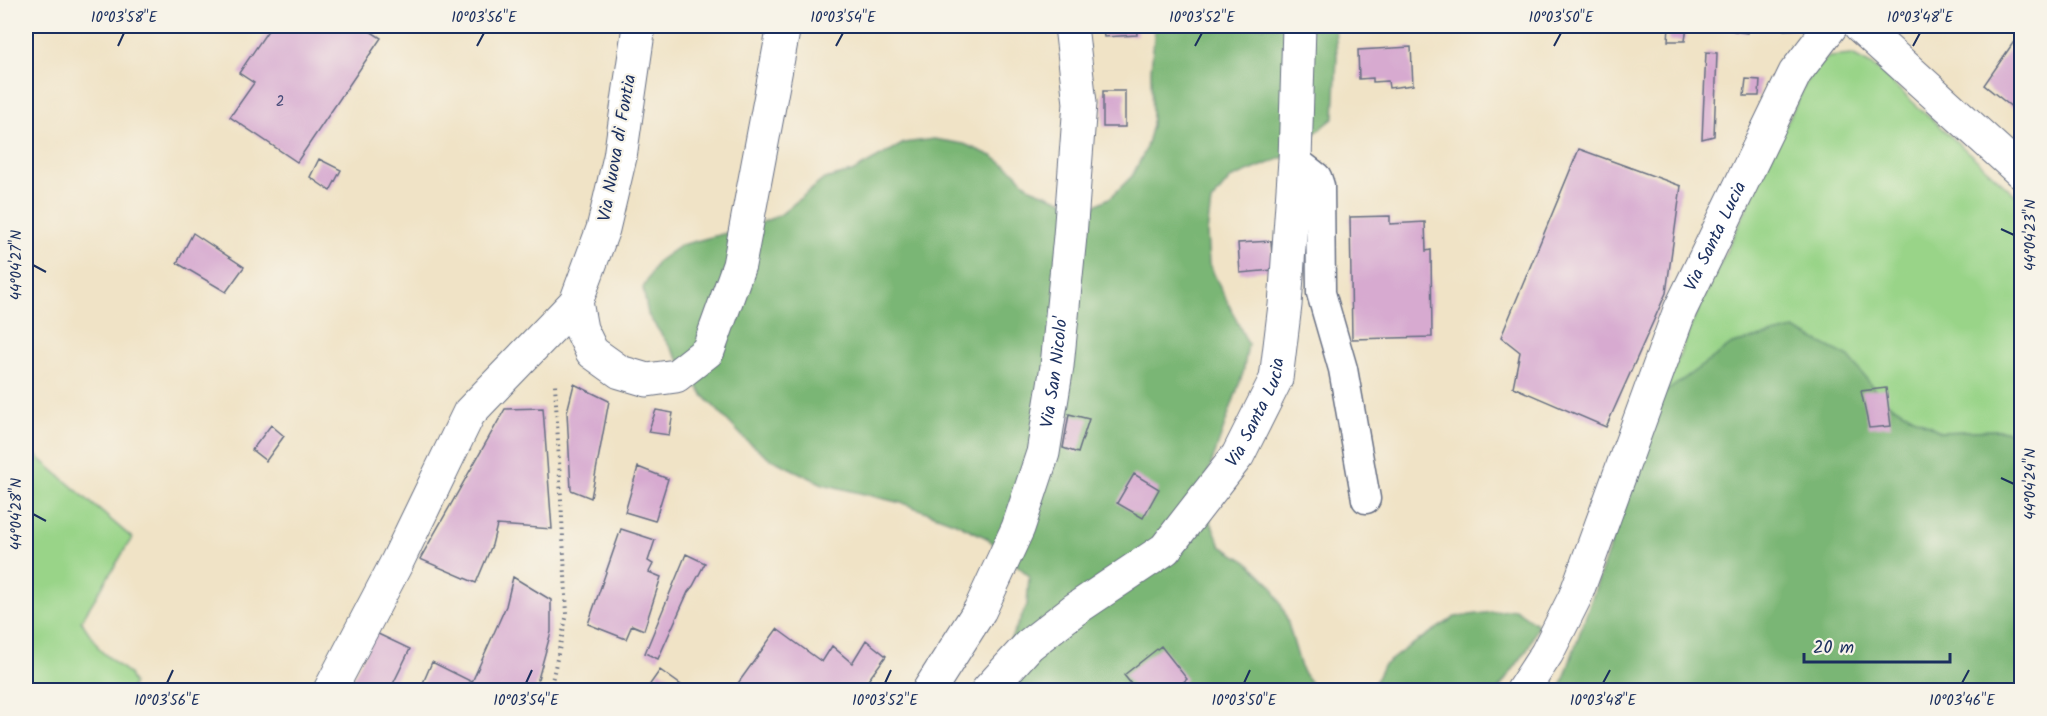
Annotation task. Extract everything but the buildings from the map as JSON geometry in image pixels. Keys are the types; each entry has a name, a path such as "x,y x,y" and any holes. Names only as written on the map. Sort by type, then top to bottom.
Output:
{"street":[{"name":"Via Nuova di Fontia","path":"579,316 620,157 639,26"},
{"path":"330,690 396,564 469,413 579,316 592,352 620,372 647,381 676,376 708,351 739,265 784,26"},
{"name":"Via San Nicolo'","path":"929,690 980,610 1018,528 1043,453 1057,366 1080,103 1071,26"},
{"name":"Via Santa Lucia","path":"988,690 1029,645 1074,610 1165,549 1238,455 1276,379 1285,305 1295,160 1299,26"},
{"name":"Via Santa Lucia","path":"1523,690 1547,654 1575,597 1680,310 1795,73 1831,26"},
{"path":"1860,26 2022,173"}],"lane":[{"path":"1295,160 1317,177 1320,186 1322,293 1343,369 1366,499"}],"path":[{"path":"550,690 567,614 555,374 579,316"}],"green space":[{"path":"1155,26 1335,26 1337,56 1334,118 1284,157 1230,179 1211,202 1207,233 1209,264 1248,344 1243,373 1200,496 1221,546 1249,563 1271,585 1285,613 1302,671 1316,690 978,690 998,665 1027,605 1029,576 987,538 956,523 905,504 823,484 771,459 746,440 703,395 648,315 643,288 657,262 681,245 753,226 780,215 824,179 852,172 904,143 934,139 964,144 992,156 1015,172 1030,188 1087,210 1111,197 1132,176 1145,151 1152,125 1151,70"},
{"path":"1852,55 1873,66 2021,200 2021,435 2001,430 1941,432 1884,401 1664,394 1691,326 1811,72 1829,57"},
{"path":"1794,329 1849,357 1884,401 1941,432 2001,430 2021,435 2021,690 1560,690 1663,394 1732,344"},
{"path":"26,447 132,538 81,621 101,651 129,674 133,684 130,690 26,690"},
{"path":"1515,609 1538,625 1527,650 1498,690 1371,690 1383,666 1455,617"}]}
